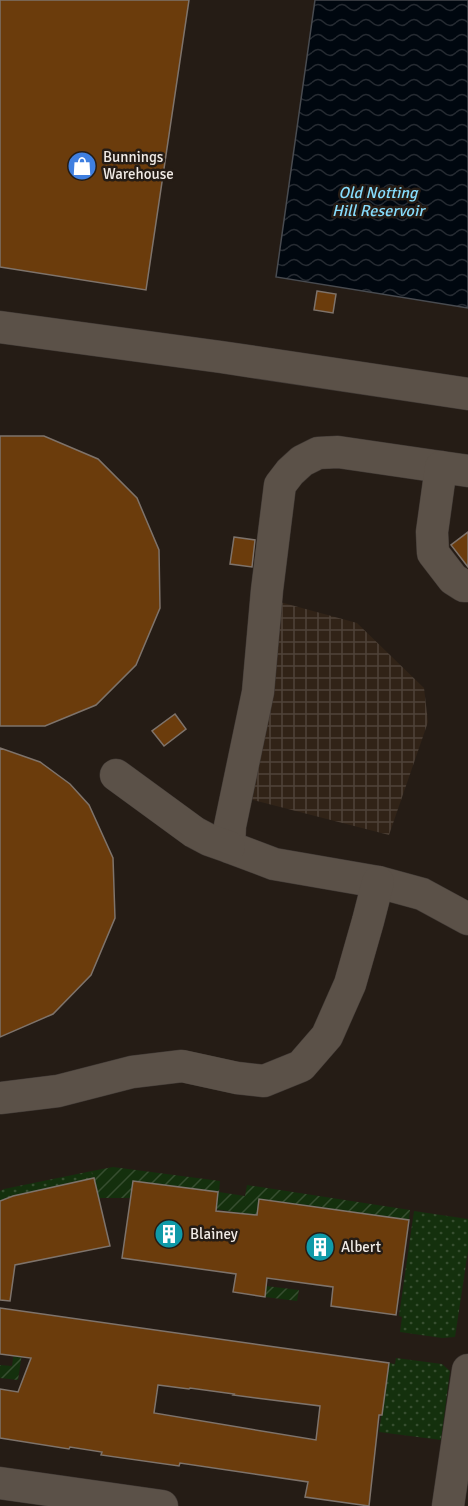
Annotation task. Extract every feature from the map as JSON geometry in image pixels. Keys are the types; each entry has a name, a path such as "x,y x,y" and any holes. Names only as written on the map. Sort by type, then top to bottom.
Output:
{"street":[{"path":"0,327 468,393"},
{"path":"229,847 230,826 258,692 267,590 280,485 290,472 302,461 318,453 338,452 455,469 432,532 433,553 453,579 468,586"},
{"path":"116,775 194,832 209,840 274,864 378,882 422,894 468,919"},
{"path":"0,1098 58,1091 132,1072 172,1067 182,1066 237,1078 264,1081 301,1066 327,1036 345,994 378,882"},
{"path":"448,1506 468,1370"},
{"path":"0,1483 162,1506"}],"shaded area":[{"path":"258,596 357,623 424,688 428,722 389,835 226,793"}],"green space":[{"path":"113,1167 220,1181 219,1192 245,1196 247,1185 410,1210 409,1220 260,1199 257,1216 216,1209 218,1192 133,1181 130,1198 98,1198 92,1171"},
{"path":"92,1171 94,1178 0,1201 0,1191 4,1189"},
{"path":"414,1211 468,1219 468,1251 455,1337 442,1338 400,1332 402,1317 399,1316"},
{"path":"266,1286 299,1290 297,1301 265,1297"},
{"path":"18,1325 26,1326 18,1380 0,1378 0,1365 12,1366"},
{"path":"396,1358 442,1364 450,1371 441,1440 379,1432 389,1363 395,1364"}],"water":[{"name":"Old Notting Hill Reservoir","path":"315,0 468,0 468,308 276,277"}],"building":[{"name":"Bunnings Warehouse","path":"0,0 189,0 146,290 0,267"},
{"path":"317,291 336,294 333,313 314,310"},
{"path":"0,436 44,436 98,459 137,498 159,550 160,608 136,665 96,705 45,726 0,726"},
{"path":"468,532 468,567 451,545"},
{"path":"234,537 255,540 252,567 230,564"},
{"path":"175,714 186,729 164,746 152,731"},
{"path":"0,748 40,762 70,784 89,805 113,858 115,918 91,975 53,1014 0,1037"},
{"path":"94,1178 110,1246 15,1265 10,1301 0,1300 0,1201"},
{"name":"Albert","path":"133,1181 218,1192 216,1211 257,1215 259,1199 409,1220 396,1315 331,1306 333,1287 267,1278 265,1297 233,1292 236,1274 122,1258"},
{"path":"0,1308 389,1363 382,1415 379,1415 369,1506 305,1497 308,1482 180,1463 179,1466 101,1455 102,1452 0,1438 0,1389 18,1392 31,1358 0,1354","holes":["158,1385 320,1406 316,1440 154,1413"]}],"place":[{"name":"Bunnings Warehouse","path":"82,166"},
{"name":"Blainey","path":"169,1234"},
{"name":"Albert","path":"320,1247"}]}
